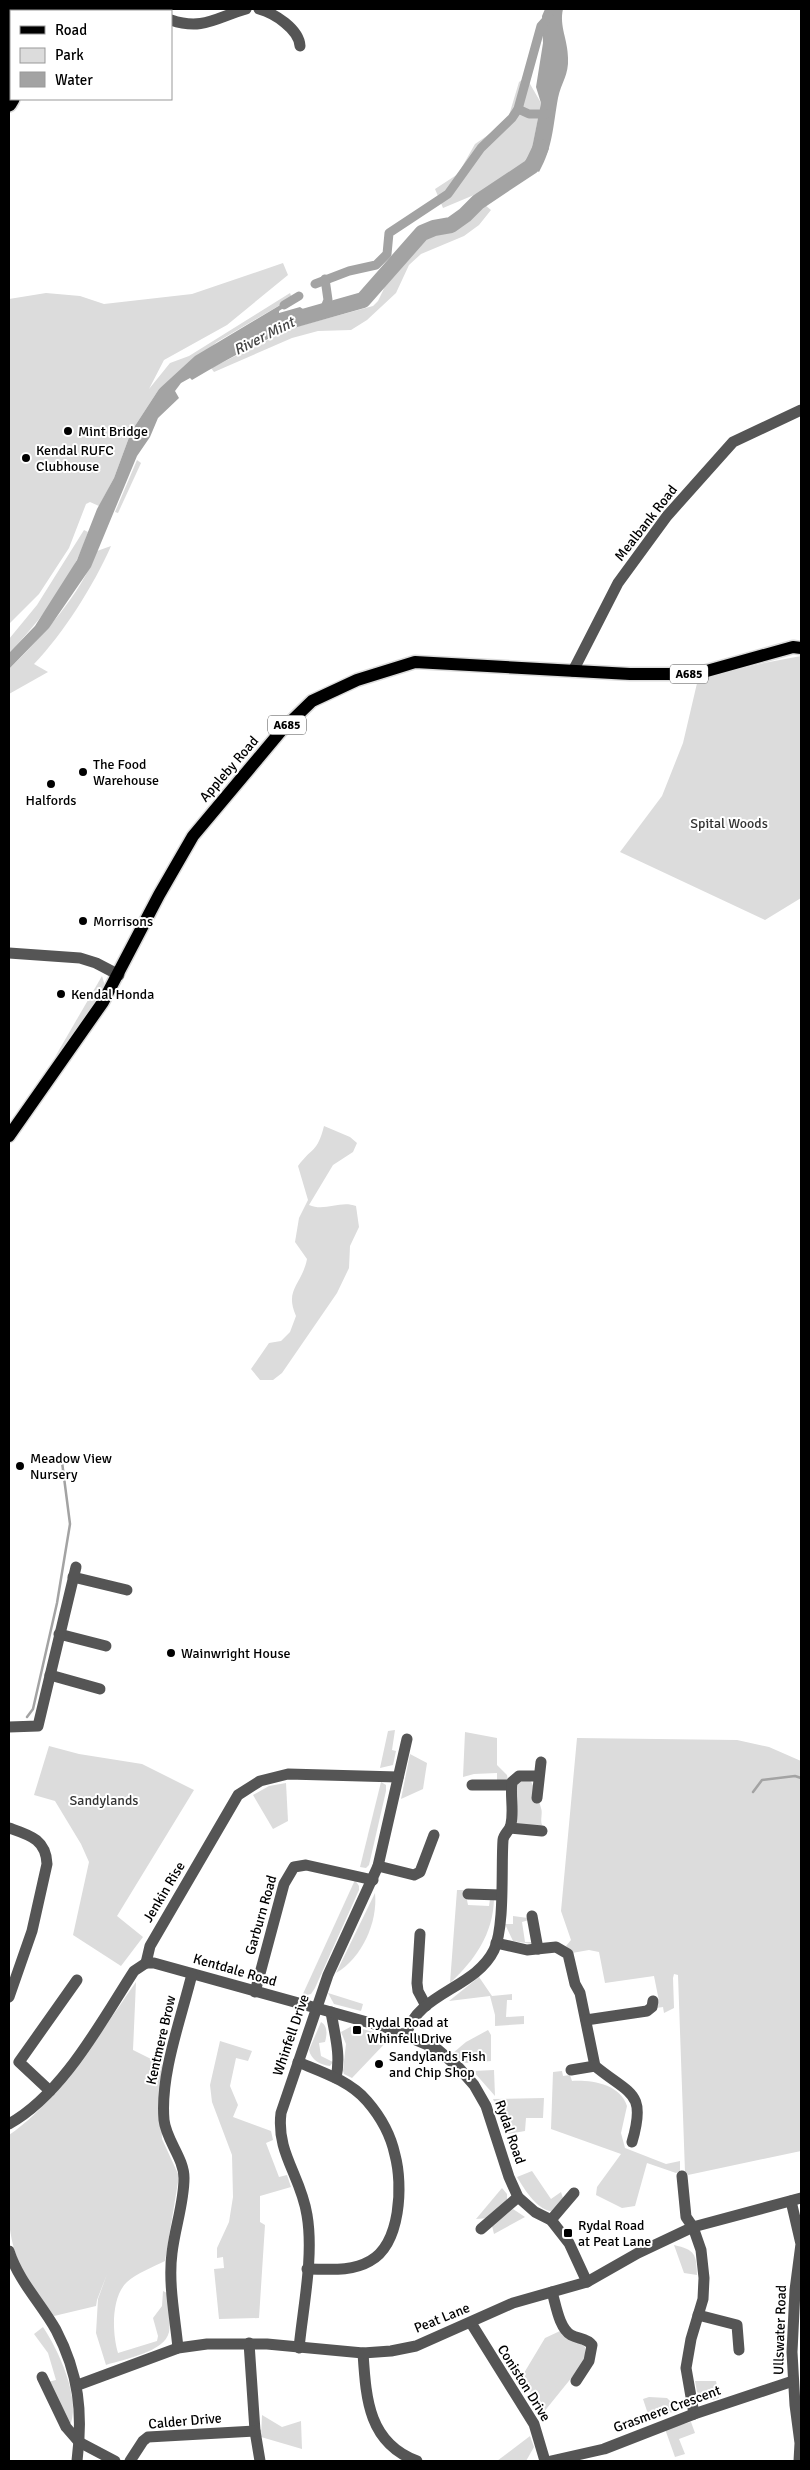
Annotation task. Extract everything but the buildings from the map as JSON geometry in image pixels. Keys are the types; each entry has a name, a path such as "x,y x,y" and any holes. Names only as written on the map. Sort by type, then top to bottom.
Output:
{"main road":[{"name":"Appleby Road","path":"9,1136 26,1109 89,1022 119,975 159,895 193,836 281,731 312,702 356,680 415,662 630,674 696,674 793,647 801,648"}],"street":[{"path":"172,20 196,25 212,22 246,9"},
{"path":"259,9 269,12 286,25 300,39 300,46"},
{"name":"Mealbank Road","path":"573,671 618,584 667,516 733,442 801,410"},
{"path":"9,953 80,958 96,963 119,975"},
{"path":"9,1727 38,1726 74,1572 127,1590"},
{"path":"60,1634 106,1646"},
{"path":"50,1675 100,1689"},
{"name":"Whinfell Drive","path":"299,2348 309,2240 308,2216 300,2186 281,2143 279,2129 280,2113 328,1975 378,1866 408,1739"},
{"path":"537,1798 541,1762"},
{"name":"Jenkin Rise","path":"9,2124 50,2091 73,2065 134,1971 146,1963 150,1946 238,1795 260,1781 288,1774 398,1778"},
{"path":"406,2035 415,2015 480,1968 496,1943 501,1895 503,1838 510,1828 511,1785 518,1776 538,1776"},
{"path":"472,1785 511,1785"},
{"path":"9,1828 35,1837 47,1856 47,1864 32,1931 9,1997"},
{"path":"510,1828 542,1831"},
{"path":"378,1866 414,1875 420,1872 434,1835"},
{"name":"Garburn Road","path":"255,1992 284,1884 294,1867 306,1865 373,1880"},
{"path":"468,1894 501,1895"},
{"path":"532,1916 538,1949"},
{"path":"420,1934 417,1983 418,1991 426,2006"},
{"path":"496,1943 527,1950 556,1947 568,1954 586,2020 595,2066 630,2092 638,2110 632,2142"},
{"name":"Kentdale Road","path":"146,1963 316,2008"},
{"name":"Kentmere Brow","path":"178,2348 172,2255 176,2222 183,2200 184,2175 164,2122 164,2101 167,2073 192,1974"},
{"path":"50,2091 18,2062 77,1980"},
{"path":"586,2020 646,2012 652,2007 653,2001"},
{"name":"Rydal Road","path":"316,2008 406,2035 437,2049 459,2068 474,2085 486,2106 496,2132 509,2177 518,2197 535,2212 551,2220 569,2243 587,2282"},
{"path":"331,2012 338,2043 339,2062 336,2078"},
{"path":"646,2012 648,2024"},
{"path":"298,2062 336,2078 368,2101 388,2134 395,2154 400,2180 399,2204 393,2230 385,2248 372,2261 351,2269 307,2269"},
{"path":"571,2070 595,2066"},
{"path":"630,2092 640,2083"},
{"path":"682,2176 686,2218 693,2228 701,2250 704,2278 703,2299 690,2339 686,2368 694,2414"},
{"path":"551,2220 574,2193"},
{"path":"481,2229 518,2197"},
{"name":"Peat Lane","path":"78,2385 178,2348 207,2344 249,2343 363,2353 391,2351 416,2346 513,2303 587,2282 638,2253 693,2228 796,2200"},
{"name":"Ullswater Road","path":"796,2200 801,2250 794,2308 793,2381 800,2443 799,2461"},
{"path":"9,2251 25,2287 56,2330 78,2385 79,2442 77,2461"},
{"path":"552,2292 564,2329 570,2335 589,2341 592,2345 589,2361 576,2381"},
{"path":"698,2314 737,2325 739,2350"},
{"name":"Coniston Drive","path":"470,2323 534,2424 545,2461"},
{"path":"249,2343 255,2431 260,2461"},
{"path":"363,2353 372,2420 379,2433 388,2443 400,2453 417,2461"},
{"path":"42,2377 66,2428 79,2442 114,2461"},
{"name":"Grasmere Crescent","path":"551,2461 604,2449 694,2414 793,2381"},
{"name":"Calder Drive","path":"130,2461 143,2441 148,2438 255,2431"}],"green space":[{"path":"526,77 541,103 531,154 505,182 443,208 435,189 458,174 475,144 507,122 519,82"},
{"path":"485,205 491,210 479,225 464,236 421,254 409,265 396,293 367,320 351,330 318,331 292,338 214,372 211,368 292,328 373,306 378,301 392,272 427,234 452,231 460,227"},
{"name":"Mint Bridge","path":"283,263 288,275 227,325 164,360 149,389 170,363 189,356 290,293 292,298 217,342 159,389 131,432 114,478 99,506 90,502 86,504 69,548 39,594 9,624 9,299 46,293 80,296 104,304 192,294"},
{"path":"137,460 141,463 118,513 115,512"},
{"path":"84,530 88,532 82,549 56,597 34,626 9,653 9,639 37,605"},
{"path":"111,546 96,577 77,608 56,638 34,664 48,672 9,694 9,669 47,629 71,599 97,551"},
{"name":"Spital Woods","path":"801,656 801,898 765,920 620,852 662,796 683,743 698,679"},
{"path":"102,976 105,986 89,1013 55,1057"},
{"path":"324,1126 350,1137 357,1143 353,1152 333,1165 309,1205 315,1207 344,1204 356,1206 359,1227 350,1246 349,1268 337,1293 282,1373 273,1380 260,1380 251,1369 269,1343 281,1341 290,1332 296,1316 293,1307 293,1293 305,1268 307,1259 295,1242 299,1218 308,1200 298,1166 317,1145"},
{"path":"395,1730 392,1750 396,1751 393,1765 380,1768 388,1731"},
{"path":"465,1732 497,1738 497,1765 507,1775 508,1781 497,1780 497,1773 474,1774 463,1777"},
{"path":"577,1738 737,1740 769,1747 801,1761 801,2151 688,2175 685,2172 678,1975 674,1974 673,1978 674,2008 664,2013 663,2007 656,2008 659,2001 654,1976 605,1983 599,1952 589,1950 572,1953 566,1946 571,1940 561,1911"},
{"name":"Sandylands","path":"49,1746 79,1754 142,1764 194,1790 117,1916 143,1937 121,1966 73,1935 89,1862 81,1844 55,1801 34,1795"},
{"path":"410,1754 427,1763 423,1789 401,1799"},
{"path":"521,1780 530,1780 536,1793 542,1812 542,1825 539,1827 517,1824 517,1783"},
{"path":"381,1782 386,1785 386,1791 369,1865 366,1868 360,1867"},
{"path":"286,1783 288,1821 273,1829 253,1795 269,1786"},
{"path":"355,1880 359,1890 315,1988 311,1994 302,1996"},
{"path":"457,1890 465,1890 468,1905 489,1906 490,1899 494,1899 490,1924 481,1945 475,1956 450,1983"},
{"path":"375,1893 374,1916 361,1949 336,1973"},
{"path":"513,1916 528,1918 529,1920 522,1922 525,1942 532,1942 532,1944 513,1941 505,1924 513,1924"},
{"path":"479,1977 492,1996 512,1994 512,2000 507,2000 506,2017 524,2016 524,2024 495,2026 495,2015 490,1996 449,2001"},
{"path":"136,1982 133,2050 165,2066 159,2093 162,2139 179,2176 165,2261 140,2273 127,2282 118,2297 114,2326 118,2353 157,2341 158,2336 153,2318 162,2306 163,2291 167,2293 170,2327 166,2339 152,2350 106,2365 96,2333 98,2299 107,2274 97,2300 96,2306 54,2316 31,2285 20,2265 14,2250 9,2218 9,2135 27,2121 61,2085 94,2043"},
{"path":"328,1993 363,2004 361,2011 334,2004"},
{"path":"321,2022 326,2028 326,2034 325,2042 319,2043 321,2056 333,2062 330,2066 317,2061 312,2057 309,2050"},
{"path":"352,2026 391,2037 352,2078 344,2074 343,2071 346,2044 341,2032"},
{"path":"488,2030 491,2035 491,2061 464,2063 453,2053 466,2042"},
{"path":"220,2041 252,2051 248,2061 236,2058 230,2086 238,2105 233,2117 271,2131 273,2140 266,2143 279,2177 287,2175 291,2187 260,2196 260,2222 265,2225 259,2318 219,2319 214,2269 224,2268 223,2257 217,2258 217,2248 229,2222 233,2197 232,2155 212,2102 210,2085"},
{"path":"494,2070 495,2096 473,2071"},
{"path":"562,2071 563,2076 570,2075 572,2081 588,2081 604,2085 618,2093 627,2106 621,2133 625,2148 666,2164 680,2161 680,2171 676,2173 647,2163 635,2206 622,2208 596,2195 597,2187 621,2154 551,2129 553,2072"},
{"path":"544,2098 543,2118 526,2118 525,2131 508,2134 493,2099"},
{"path":"532,2171 551,2199 561,2192 563,2198 555,2212 549,2211 537,2204 517,2177"},
{"path":"502,2188 507,2194 507,2201 489,2218 476,2219"},
{"path":"513,2209 525,2217 494,2234 492,2226"},
{"path":"674,2245 686,2249 693,2254 697,2275 684,2273"},
{"path":"43,2327 61,2360 70,2387 73,2400 71,2423 68,2423 48,2382 56,2380 48,2353 34,2334"},
{"path":"560,2331 567,2338 585,2347 585,2361 543,2413 521,2378 545,2338"},
{"path":"695,2381 716,2381 719,2398 713,2400 697,2392"},
{"path":"649,2397 667,2398 676,2407 673,2412 649,2417 643,2399"},
{"path":"262,2415 282,2427 301,2421 302,2449 261,2437"},
{"path":"691,2422 695,2433 679,2439 685,2454 675,2457 665,2429"},
{"path":"530,2436 534,2447 526,2461 497,2461"}],"water":[{"path":"545,9 563,9 562,21 568,51 568,64 558,98 550,145 539,172 525,161 531,153 541,103 536,87 543,43 542,16"},
{"path":"292,298 294,301 279,311 279,313 300,307 318,319 269,339 192,380 190,378 181,383 175,391 179,398 158,418 150,437 137,456 91,567 49,628 9,669 9,653 35,626 77,560 97,509 114,478 131,432 159,389 195,356"}],"waterway":[{"path":"315,284 349,271 376,265 387,254 389,233 448,194 481,148 512,118 518,109 541,26 549,17"},
{"path":"518,109 529,114 546,114"},
{"name":"River Mint","path":"289,321 363,300 422,233 434,228 451,225 465,215 478,202 532,166 541,147"},
{"path":"324,310 328,300 325,279"},
{"path":"284,305 299,296"},
{"path":"27,1717 33,1709 57,1603 70,1524 62,1462"},
{"path":"753,1792 762,1780 795,1776 801,1778"}],"place":[{"name":"Mint Bridge","path":"68,431"},
{"name":"Kendal RUFC Clubhouse","path":"26,458"},
{"name":"The Food Warehouse","path":"83,772"},
{"name":"Halfords","path":"51,784"},
{"name":"Morrisons","path":"83,921"},
{"name":"Kendal Honda","path":"61,994"},
{"name":"Meadow View Nursery","path":"20,1466"},
{"name":"Wainwright House","path":"171,1653"},
{"name":"Rydal Road at Whinfell Drive","path":"357,2030"},
{"name":"Sandylands Fish and Chip Shop","path":"379,2064"},
{"name":"Rydal Road at Peat Lane","path":"568,2233"}]}
